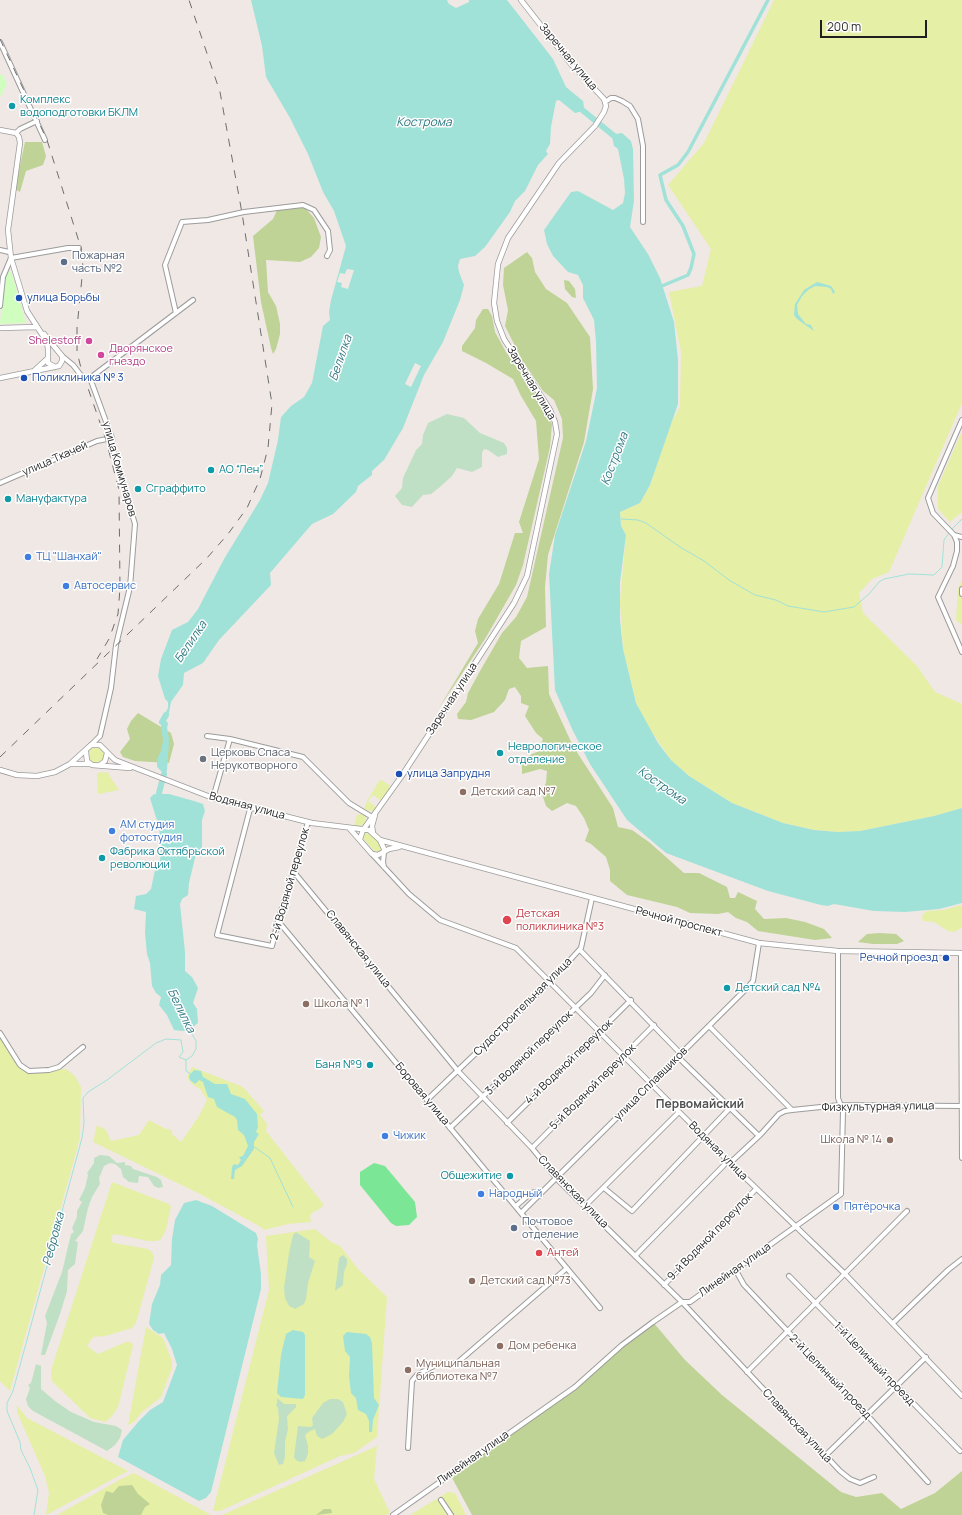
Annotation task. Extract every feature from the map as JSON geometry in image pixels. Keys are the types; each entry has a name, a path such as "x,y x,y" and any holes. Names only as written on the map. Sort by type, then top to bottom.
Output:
{"street":[{"name":"Заречная улица","path":"362,830 422,746 514,602 527,576 557,434 555,422 550,410 504,339 497,321 494,303 498,264 508,238 559,163 601,118 606,106 605,102 571,64 521,0"},
{"path":"0,42 46,140"},
{"path":"605,102 611,98 622,101 630,106 638,119 643,146 643,222"},
{"path":"37,121 20,129 17,135 20,143 8,230 10,258 27,311 61,355 73,364 82,378"},
{"path":"0,130 17,135"},
{"path":"176,313 164,265 182,222 208,220 244,212 303,205 314,210 328,232 330,250 327,256"},
{"path":"10,258 68,248 79,248"},
{"path":"0,250 9,252"},
{"path":"0,306 3,277 10,258"},
{"name":"улица Коммунаров","path":"100,736 111,688 116,645 130,587 135,524 114,451 112,438 90,378 193,300"},
{"path":"0,328 38,327"},
{"path":"38,327 48,345 47,358 49,365 55,367"},
{"path":"34,370 52,352 61,355"},
{"path":"0,378 55,367 61,364 61,355"},
{"path":"958,536 946,527 933,513 928,498 962,420"},
{"name":"улица Ткачей","path":"0,483 97,441 112,438"},
{"path":"962,532 958,536 957,551 953,566 938,597 962,652"},
{"path":"962,589 962,594"},
{"path":"0,770 17,776 38,776 55,772 70,764 86,751 100,736"},
{"path":"100,736 103,747 107,753 115,760 135,769"},
{"path":"207,736 230,739 303,757 348,803 374,815 372,826 373,833 380,840 384,852 383,862 385,869"},
{"path":"213,798 230,739"},
{"path":"91,746 96,744 103,747"},
{"path":"86,751 86,757 89,764"},
{"path":"100,765 106,759 107,753"},
{"path":"70,764 89,764 94,766 100,765 135,769"},
{"name":"Водяная улица","path":"135,769 152,774 213,798 250,809 308,822 373,833"},
{"name":"2-й Водяной переулок","path":"250,809 217,935 272,946 278,921 308,822"},
{"path":"350,829 372,854 378,855 393,847 402,847"},
{"path":"360,839 362,830"},
{"name":"Речной проспект","path":"380,840 759,943 838,951 961,953"},
{"name":"Водяная улица","path":"372,854 409,894 440,920 516,948 756,1189 797,1226 845,1274 962,1396"},
{"name":"Славянская улица","path":"293,871 458,1071 482,1098 532,1148 558,1179 682,1302 825,1456 850,1479 860,1483 874,1477"},
{"name":"Судостроительная улица","path":"427,1100 550,982 580,950 592,898"},
{"name":"Боровая улица","path":"278,921 600,1308"},
{"name":"улица Сплавщиков","path":"521,1213 558,1179 752,981 759,943"},
{"path":"580,950 631,1000 680,1056 759,1136"},
{"name":"Линейная улица","path":"393,1515 398,1513 575,1387 622,1345 682,1302 690,1302 841,1194 842,1111 838,1098 838,951"},
{"path":"961,953 962,1158"},
{"name":"3-й Водяной переулок","path":"450,1128 576,1008 591,993 605,975"},
{"name":"4-й Водяной переулок","path":"507,1123 601,1032 631,1000"},
{"name":"5-й Водяной переулок","path":"532,1148 625,1056 654,1025"},
{"path":"635,1256 729,1162 759,1136 779,1114 792,1110 709,1026"},
{"path":"0,1033 20,1064 29,1070 40,1071 59,1067 83,1047"},
{"name":"Физкультурная улица","path":"792,1110 840,1105 962,1106"},
{"path":"604,1188 632,1211 730,1108"},
{"path":"585,1206 679,1112"},
{"name":"9-й Водяной переулок","path":"664,1285 756,1189"},
{"path":"516,1206 531,1193 535,1192 540,1196"},
{"path":"747,1372 816,1304 906,1211"},
{"path":"893,1323 948,1270 962,1259"},
{"path":"408,1448 412,1381 417,1375 439,1363 456,1363 567,1268"},
{"name":"2-й Целинный проезд","path":"735,1269 744,1284 867,1414 928,1482"},
{"name":"1-й Целинный проезд","path":"789,1276 960,1451"},
{"path":"825,1456 926,1357"},
{"path":"441,1500 451,1515"}],"green space":[{"path":"774,0 962,0 962,403 889,572 872,579 859,593 863,613 917,666 935,692 962,704 962,808 934,816 860,831 838,832 814,830 783,823 732,803 689,776 671,760 645,722 636,702 623,649 620,601 626,535 621,526 620,512 640,503 650,485 671,423 680,407 681,352 669,292 702,286 711,249 668,185 704,143"},
{"path":"2,74 7,84 0,97 0,75"},
{"path":"25,142 42,142 46,156 43,165 26,171 20,192 15,189"},
{"path":"292,205 305,208 314,218 321,237 319,248 311,257 300,262 266,260 268,292 276,306 280,324 280,334 273,354 261,302 253,236 273,219 277,210"},
{"path":"527,252 532,258 535,272 546,289 567,303 590,337 593,389 584,442 548,555 545,587 546,627 521,641 519,658 527,668 548,666 549,694 573,746 613,808 618,827 632,830 649,842 684,873 699,873 727,887 730,898 735,898 738,892 757,901 755,909 764,919 786,918 805,922 824,929 832,938 815,940 758,931 747,922 736,918 728,912 718,914 690,913 677,907 627,895 610,881 610,870 606,857 591,844 585,841 589,830 584,818 576,806 567,803 552,811 546,806 541,791 546,783 547,771 540,769 522,774 522,767 518,760 537,752 543,739 536,733 525,716 529,706 521,703 521,696 515,687 509,689 505,700 494,712 471,720 458,719 457,714 466,702 468,693 480,671 502,633 516,617 527,597 563,438 562,419 554,400 543,391 522,360 505,326 508,310 503,285 504,268"},
{"path":"11,271 26,323 0,324 5,272"},
{"path":"564,280 569,281 575,289 576,298 572,297 565,289"},
{"path":"483,309 488,309 492,316 495,332 506,352 542,404 552,424 550,447 523,565 516,585 485,639 439,708 478,643 475,631 478,619 499,584 515,533 523,533 519,522 539,459 536,421 513,379 462,351 462,346 475,328 476,320"},
{"path":"447,414 464,418 480,433 504,443 507,448 507,454 498,457 484,449 482,453 482,467 472,472 457,468 452,476 440,487 431,494 423,495 412,507 402,505 395,496 402,488 403,478 416,450 422,444 423,435 428,423"},
{"path":"962,431 962,512 950,522 938,509 938,486"},
{"path":"962,579 962,625 956,620 958,589"},
{"path":"138,713 171,733 174,744 169,763 135,761 123,757 120,752 130,739 127,729 131,721"},
{"path":"96,747 102,749 104,755 102,761 96,763 90,761 88,755 90,749"},
{"path":"107,772 119,790 98,794 97,773"},
{"path":"382,780 389,785 390,790 382,801 373,795 368,801 376,807 374,812 364,809 367,801 379,781"},
{"path":"362,814 366,817 365,823 360,826 354,826 357,815"},
{"path":"370,832 382,847 381,851 375,852 363,838 363,833"},
{"path":"962,905 962,927 955,932 948,931 934,922 923,921 923,914 927,911 943,910"},
{"path":"867,934 896,934 904,941 897,944 873,944 858,942"},
{"path":"0,1037 26,1072 66,1069 75,1076 81,1087 80,1138 10,1391 0,1381"},
{"path":"192,1067 243,1087 264,1111 260,1115 267,1124 266,1131 324,1205 313,1212 310,1216 311,1222 288,1224 264,1230 200,1194 93,1142 97,1125 106,1130 111,1141 139,1135 149,1120 166,1129 172,1130 172,1134 181,1142 199,1116 207,1100 200,1089 192,1084 187,1077"},
{"path":"100,1155 109,1156 117,1163 125,1162 125,1165 131,1166 133,1169 157,1177 161,1180 163,1187 158,1188 154,1186 148,1177 139,1176 138,1183 129,1182 123,1177 121,1169 115,1164 110,1163 104,1166 99,1178 100,1184 92,1197 88,1208 83,1231 75,1241 78,1242 75,1264 68,1270 67,1291 60,1314 45,1355 41,1355 47,1323 45,1316 62,1272 71,1234 74,1232 72,1228 77,1217 77,1211 82,1202 79,1200 85,1188 88,1175 87,1173 94,1163 94,1158"},
{"path":"374,1163 385,1166 415,1202 417,1217 409,1225 396,1226 391,1223 360,1185 360,1172"},
{"path":"112,1182 169,1204 171,1207 166,1230 161,1239 157,1241 148,1241 115,1234 112,1236 111,1241 114,1243 148,1249 152,1252 154,1258 136,1323 132,1328 105,1336 93,1337 87,1346 98,1354 126,1342 131,1342 133,1346 118,1407 112,1416 105,1422 90,1418 52,1381 51,1375 52,1367"},
{"path":"315,1229 331,1242 340,1246 359,1270 387,1297 377,1437 354,1453 340,1456 220,1511 213,1511 269,1290 266,1236"},
{"path":"296,1232 310,1241 309,1257 315,1261 308,1283 304,1304 295,1309 289,1306 285,1298 284,1288 289,1253 293,1235"},
{"path":"343,1255 347,1259 347,1264 344,1272 343,1285 335,1291 339,1258"},
{"path":"653,1322 685,1360 722,1395 841,1492 856,1497 882,1493 901,1509 935,1493 962,1471 962,1515 472,1515 450,1474 575,1387 622,1345"},
{"path":"146,1327 163,1338 172,1361 172,1368 161,1397 141,1413 134,1422 128,1425"},
{"path":"36,1364 41,1366 41,1389 55,1401 71,1412 94,1422 116,1426 122,1430 120,1438 115,1445 107,1451 33,1411 28,1406 26,1399 30,1388 28,1385 31,1383"},
{"path":"277,1398 284,1404 296,1404 296,1407 287,1416 288,1429 285,1442 285,1457 283,1464 279,1465 274,1453 279,1419 278,1408 276,1405"},
{"path":"330,1399 338,1399 343,1402 347,1414 343,1422 332,1434 322,1439 317,1436 315,1429 305,1435 308,1446 308,1454 305,1461 300,1462 296,1460 294,1457 298,1426 311,1427 313,1425 312,1418 323,1403"},
{"path":"17,1405 27,1418 128,1471 46,1515 49,1493 45,1476 17,1412"},
{"path":"377,1446 374,1479 390,1513 386,1515 222,1515"},
{"path":"134,1473 211,1515 57,1515 121,1479"},
{"path":"132,1485 138,1494 150,1504 145,1507 141,1515 108,1515 103,1513 101,1505 106,1491 113,1493 119,1486"},
{"path":"448,1492 455,1493 466,1515 410,1515"},
{"path":"324,1509 331,1509 332,1513 316,1515"}],"water":[{"name":"Кострома","path":"251,0 447,0 449,4 456,8 469,2 469,0 507,0 553,59 566,87 583,101 584,107 579,112 575,113 559,100 556,101 551,127 550,144 546,151 548,154 538,165 525,191 515,201 510,212 485,247 475,256 460,259 458,266 464,285 460,300 443,342 424,375 403,428 384,460 372,471 372,475 358,486 356,492 333,514 312,524 270,573 271,585 219,640 203,663 184,673 183,685 171,702 169,713 162,722 168,708 168,702 165,699 158,676 161,659 172,630 188,622 198,609 224,559 260,500 268,483 278,440 281,417 291,406 304,397 312,383 323,326 330,320 329,312 331,300 346,246 334,211 323,192 308,154 290,118 266,77 262,46"},
{"name":"Кострома","path":"622,133 631,141 633,149 634,201 630,227 648,254 660,278 674,322 678,360 678,404 650,485 640,503 620,512 621,526 626,535 620,582 620,620 623,649 636,703 658,743 671,760 689,776 732,803 783,823 814,830 838,832 860,831 934,816 962,808 962,903 939,909 905,912 874,911 834,904 828,906 821,905 768,891 666,853 627,820 590,764 573,731 555,690 549,574 555,535 586,441 597,388 596,342 594,320 583,298 583,285 578,275 568,272 553,256 547,244 544,230 571,192 578,191 613,210 623,203 625,193 624,179 618,149 614,146 612,137 615,134"},
{"path":"817,282 831,286 835,292 833,294 831,289 827,287 815,286 802,296 797,305 798,314 806,324 811,325 814,331 797,319 794,315 795,304 804,290"},
{"path":"165,732 169,742 167,770 165,775 157,767 157,759 161,751"},
{"path":"154,794 169,794 203,804 205,811 202,820 202,847 195,858 189,883 188,895 182,899 180,904 185,952 185,971 192,977 198,988 193,1003 197,1009 198,1023 189,1030 182,1031 174,1030 167,1015 159,1005 161,997 156,993 152,986 150,963 147,954 145,933 146,912 134,909 136,896 146,894 151,889 155,870 160,862 161,846 159,827 150,798"},
{"path":"194,1070 201,1071 203,1077 215,1084 227,1084 231,1094 245,1099 257,1114 258,1127 256,1132 259,1134 254,1142 254,1149 242,1166 235,1170 234,1179 231,1179 232,1167 234,1164 238,1165 241,1160 239,1157 243,1156 248,1146 244,1135 238,1130 237,1120 235,1117 217,1107 214,1099 208,1097 203,1082 199,1080 195,1084 190,1080 189,1076"},
{"path":"196,1200 212,1206 256,1233 258,1239 257,1245 261,1274 261,1289 211,1492 206,1498 199,1501 118,1457 123,1440 150,1410 163,1402 177,1365 172,1349 164,1333 159,1334 153,1330 149,1324 152,1304 160,1285 161,1275 171,1265 172,1239 175,1220 184,1203"},
{"path":"293,1330 303,1332 305,1335 305,1395 303,1399 281,1397 277,1393 281,1355 286,1334"},
{"path":"347,1332 366,1334 370,1337 372,1343 374,1398 379,1405 373,1420 372,1432 369,1432 369,1421 366,1414 358,1410 356,1398 351,1393 349,1376 350,1357 345,1351 343,1336"}],"pier":[{"path":"347,269 354,270 348,289 341,287 342,283 337,282 340,273 345,274"},
{"path":"415,363 421,366 411,387 405,384"}],"waterway":[{"path":"662,286 688,275 694,254 683,226 666,200 660,175 678,165 688,152 768,0"},
{"name":"Кострома","path":"575,104 619,140"},
{"path":"621,519 638,520 646,523 680,547 704,561 729,580 755,595 776,600 788,606 824,612 854,607 869,594 879,582 884,579 909,574 934,575 942,567 944,540 949,533"},
{"path":"951,530 962,519"},
{"name":"Белилка","path":"166,715 162,722 165,724 166,739"},
{"name":"Белилка","path":"161,800 159,793 164,774"},
{"name":"Белилка","path":"189,1029 196,1041 196,1049 192,1056 186,1060 186,1071 191,1074"},
{"name":"Ребровка","path":"34,1515 38,1490 30,1468 21,1450 20,1442 7,1411 7,1403 13,1391 82,1138 84,1123 83,1098 88,1092 107,1080 156,1043 166,1039 181,1040 183,1052 179,1057 186,1060"},
{"name":"Белилка","path":"253,1146 270,1158 293,1207"}],"railway":[{"path":"0,757 207,558 228,534 247,508 260,479 268,448 272,404 242,213 220,92 189,0"},
{"path":"0,39 47,140 81,248 83,267 77,328 77,352 81,368 106,440 119,490 120,588 118,614 109,639 97,659"}],"place":[{"name":"Комплекс водоподготовки БКЛМ","path":"12,106"},
{"name":"Пожарная часть №2","path":"64,262"},
{"name":"улица Борьбы","path":"19,298"},
{"name":"Shelestoff","path":"89,341"},
{"name":"Дворянское гнездо","path":"101,355"},
{"name":"Поликлиника № 3","path":"24,378"},
{"name":"АО “Лен”","path":"211,470"},
{"name":"Сграффито","path":"138,489"},
{"name":"Мануфактура","path":"8,499"},
{"name":"ТЦ \"Шанхай\"","path":"28,557"},
{"name":"Автосервис","path":"66,586"},
{"name":"Неврологическое отделение","path":"500,753"},
{"name":"Церковь Спаса Нерукотворного","path":"203,759"},
{"name":"улица Запрудня","path":"399,774"},
{"name":"Детский сад №7","path":"463,792"},
{"name":"АМ студия фотостудия","path":"112,831"},
{"name":"Фабрика Октябрьской революции","path":"102,858"},
{"name":"Детская поликлиника №3","path":"507,920"},
{"name":"Речной проезд","path":"946,958"},
{"name":"Детский сад №4","path":"727,988"},
{"name":"Школа № 1","path":"306,1004"},
{"name":"Баня №9","path":"370,1065"},
{"name":"Чижик","path":"385,1136"},
{"name":"Школа № 14","path":"890,1140"},
{"name":"Общежитие","path":"510,1176"},
{"name":"Народный","path":"481,1194"},
{"name":"Пятёрочка","path":"836,1207"},
{"name":"Почтовое отделение","path":"514,1228"},
{"name":"Антей","path":"539,1253"},
{"name":"Детский сад №73","path":"472,1281"},
{"name":"Дом ребенка","path":"500,1346"},
{"name":"Муниципальная библиотека №7","path":"408,1370"}],"district":[{"name":"Первомайский","path":"700,1105"}]}
